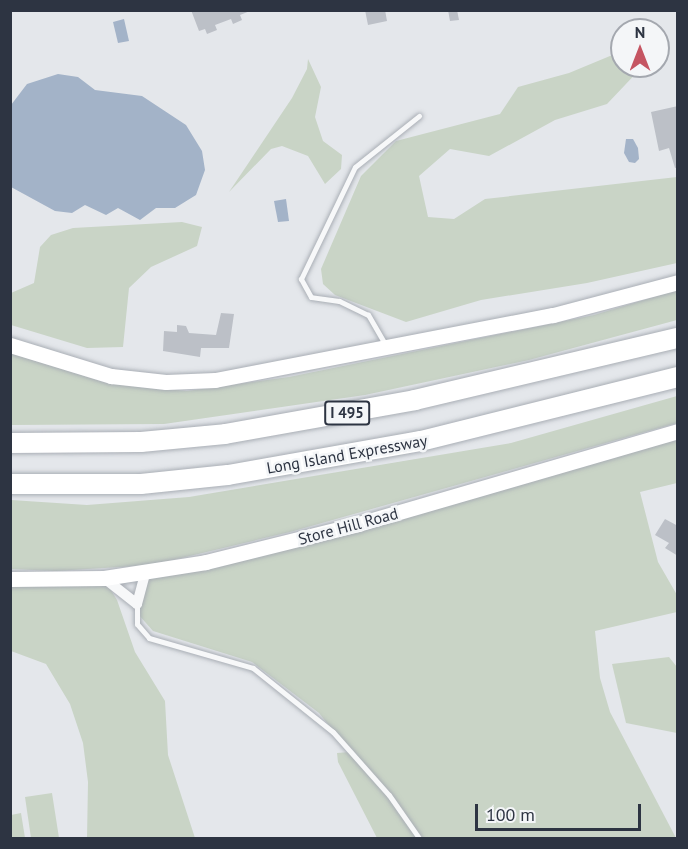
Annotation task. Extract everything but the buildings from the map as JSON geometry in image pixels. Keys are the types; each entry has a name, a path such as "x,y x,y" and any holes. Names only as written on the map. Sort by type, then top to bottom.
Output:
{"highway":[{"name":"I 495","path":"10,443 141,442 225,434 415,400 678,338"},
{"name":"Long Island Expressway","path":"10,484 141,484 228,475 410,443 522,418 678,377"},
{"path":"522,418 678,388"}],"main road":[{"path":"10,345 92,372 178,382 256,375 553,315 678,282"},
{"name":"Store Hill Road","path":"10,579 104,578 145,574 358,524 678,431"}],"street":[{"path":"104,578 137,604 145,574"}],"lane":[{"path":"387,349 368,315 339,301 311,297 301,279 355,167 418,116"},
{"path":"137,604 137,624 149,638 253,668 333,732 389,795 419,838"}],"green space":[{"path":"610,56 610,78 632,78 607,104 555,120 489,156 450,149 419,176 428,217 454,219 485,199 677,177 677,263 587,283 481,300 406,322 335,295 323,284 321,269 361,176 396,141 500,114 518,87 569,73"},
{"path":"308,59 321,87 315,117 323,141 342,155 341,169 325,184 308,156 282,146 271,149 229,192 292,98 307,69"},
{"path":"182,222 202,227 197,246 151,267 129,288 123,347 87,348 11,325 11,293 34,283 40,247 51,235 73,228"},
{"path":"677,290 677,320 529,360 365,395 164,424 11,425 10,353 107,383 187,391 289,377 594,315"},
{"path":"677,396 677,423 290,532 152,565 56,571 11,569 11,500 87,505 189,497 511,443"},
{"path":"677,431 677,483 640,492 658,562 677,595 677,612 595,631 600,678 610,712 676,838 377,838 338,762 337,753 350,752 319,713 252,662 153,631 138,614 145,574"},
{"path":"11,579 106,582 117,600 135,652 165,701 168,755 195,838 87,838 88,782 83,743 70,704 46,664 11,651"},
{"path":"669,657 677,667 677,733 626,723 612,664"},
{"path":"52,793 59,838 31,838 25,797"},
{"path":"21,813 25,838 11,838 11,815"}],"water":[{"path":"124,19 129,41 118,43 113,22"},
{"path":"58,74 78,77 95,90 142,96 186,125 202,151 205,170 196,195 175,208 156,208 140,220 118,208 106,215 85,205 72,213 55,211 11,187 11,105 27,84"},
{"path":"626,139 633,139 638,148 639,159 635,163 629,162 624,153"},
{"path":"286,199 289,221 278,222 274,201"}]}
